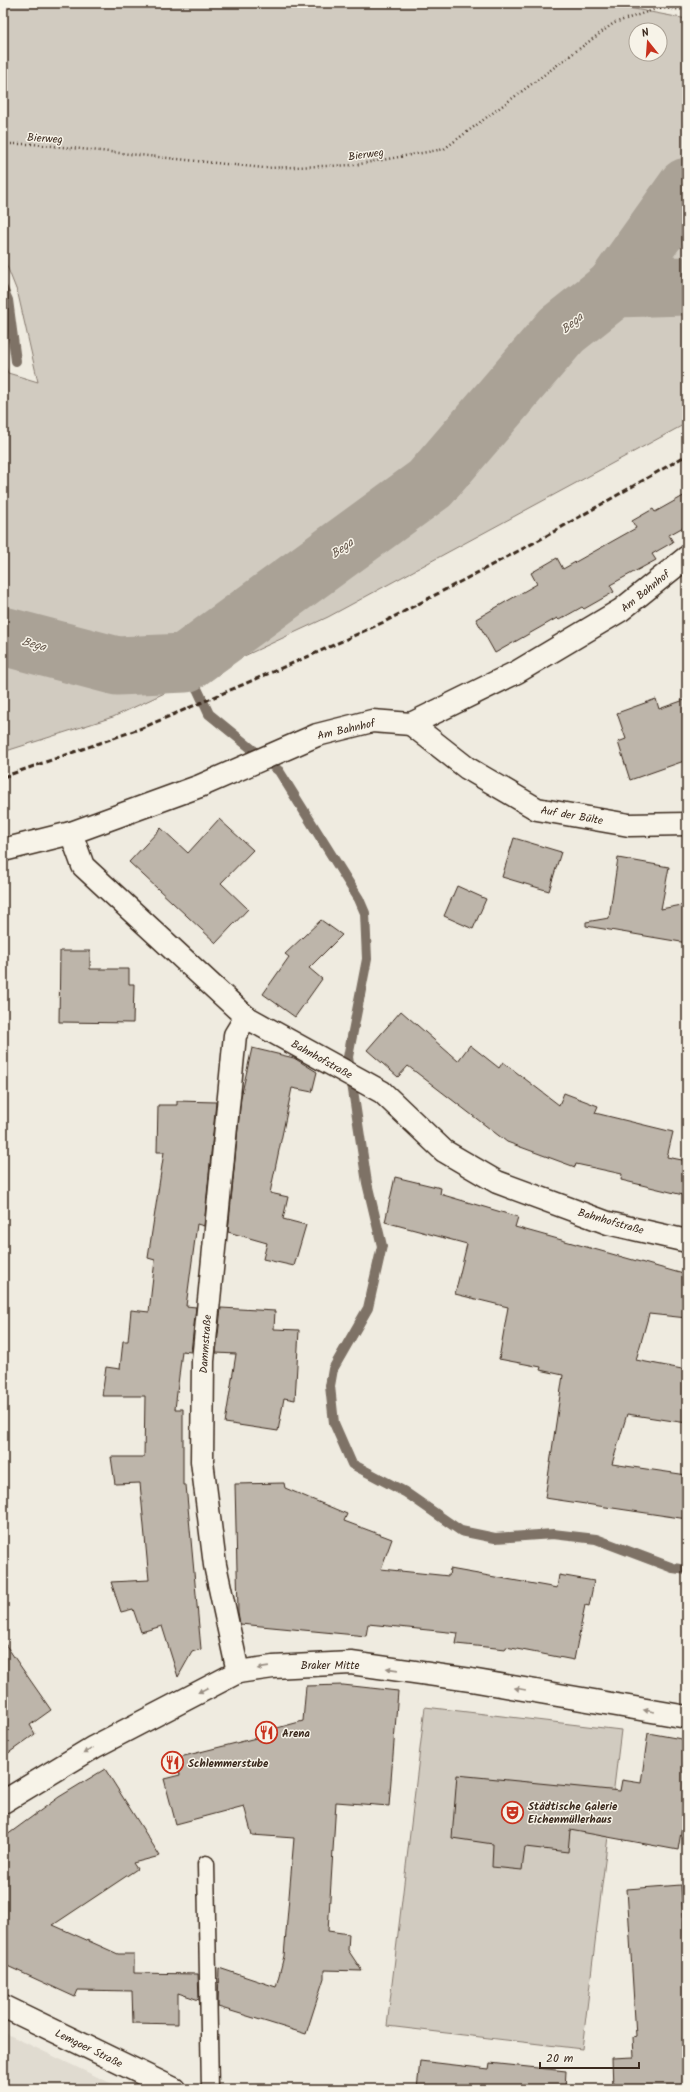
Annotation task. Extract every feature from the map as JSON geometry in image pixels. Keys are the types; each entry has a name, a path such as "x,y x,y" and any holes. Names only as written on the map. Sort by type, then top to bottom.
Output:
{"street":[{"name":"Am Bahnhof","path":"71,833 200,786 317,735 372,721 411,724 517,672 621,610 687,557"},
{"name":"Auf der Bülte","path":"411,724 467,768 537,809 629,825 687,824"},
{"path":"3,850 71,833"},
{"name":"Bahnhofstraße","path":"71,833 83,866 246,1017 382,1092 444,1152 497,1182 608,1223 687,1241"},
{"name":"Dammstraße","path":"238,1672 215,1565 202,1461 202,1361 235,1035 246,1017"},
{"name":"Braker Mitte","path":"3,1802 94,1747 238,1672 273,1667 350,1663 471,1680 687,1717"},
{"name":"Lemgoer Straße","path":"3,2006 174,2089"}],"lane":[{"path":"206,1864 210,2089"}],"path":[{"name":"Bierweg","path":"3,144 33,144 264,168 354,165 444,149 614,23 659,8 687,10"}],"shaded area":[{"path":"3,3 603,3 687,19 687,168 654,235 680,248 687,232 687,423 328,617 113,717 3,752 3,360 8,373 38,382 18,294 3,256"},
{"path":"425,1707 621,1730 582,2049 387,2026"},
{"path":"3,2032 72,2065 123,2089 3,2089"}],"building":[{"path":"687,494 687,525 669,535 673,542 652,554 656,560 610,585 614,592 584,609 582,607 559,620 557,618 495,653 476,619 537,584 531,573 557,558 563,569 636,528 632,521 653,509 655,512"},
{"path":"656,699 659,709 687,699 687,760 630,780 618,742 626,739 617,713"},
{"path":"219,819 253,850 221,883 248,909 216,943 129,862 161,828 188,853"},
{"path":"514,838 561,852 549,891 502,877"},
{"path":"618,858 669,867 661,909 687,904 687,943 586,926 586,922 609,918"},
{"path":"457,886 486,899 473,929 444,916"},
{"path":"321,920 342,935 309,968 322,979 295,1017 263,994 289,957 285,954"},
{"path":"60,951 90,951 90,969 129,969 129,984 134,984 133,1023 59,1022"},
{"path":"401,1011 458,1061 470,1045 499,1068 503,1062 559,1105 564,1093 598,1106 595,1113 673,1132 667,1157 687,1161 687,1196 621,1180 622,1174 576,1164 575,1167 507,1142 408,1066 398,1077 367,1050"},
{"path":"252,1048 294,1058 317,1072 312,1092 292,1088 270,1193 288,1197 283,1219 306,1225 294,1266 263,1259 267,1243 228,1232 241,1097"},
{"path":"177,1101 216,1102 204,1226 197,1224 186,1306 196,1307 191,1352 182,1351 175,1409 183,1409 183,1485 186,1485 201,1649 192,1652 178,1677 162,1626 141,1632 133,1609 121,1612 111,1582 149,1580 140,1483 115,1484 111,1457 144,1457 145,1396 102,1396 106,1367 120,1369 123,1341 128,1341 131,1310 149,1312 155,1260 148,1258 164,1152 157,1152 158,1105 177,1105"},
{"path":"395,1177 441,1188 440,1194 518,1217 515,1227 687,1275 687,1318 649,1314 636,1360 687,1370 687,1423 627,1414 612,1464 687,1475 687,1519 545,1498 563,1375 540,1370 541,1367 499,1359 508,1307 455,1294 467,1244 385,1222"},
{"path":"221,1308 275,1311 274,1329 299,1330 295,1400 284,1398 278,1431 225,1423 236,1354 216,1353"},
{"path":"284,1483 285,1488 347,1514 344,1521 392,1539 381,1569 449,1576 450,1569 557,1588 559,1575 594,1581 589,1606 585,1605 574,1660 506,1647 506,1649 456,1644 458,1633 368,1624 366,1636 240,1624 238,1612 235,1484"},
{"path":"3,1641 51,1710 30,1725 35,1734 3,1757"},
{"path":"343,1685 398,1691 389,1806 336,1802 328,1931 349,1934 348,1950 362,1971 324,1970 324,1978 306,2034 218,2007 219,1968 276,1987 284,1956 294,1838 252,1835 244,1806 176,1824 164,1779 180,1775 176,1758 256,1738 255,1734 303,1721 306,1686"},
{"path":"648,1733 687,1740 687,1796 678,1850 570,1830 568,1852 525,1847 522,1870 492,1867 493,1844 452,1838 457,1775 620,1791 622,1780 641,1783"},
{"path":"105,1769 160,1856 133,1863 137,1869 53,1925 118,1954 134,1954 134,1973 198,1974 199,2000 178,1993 178,2024 133,2023 132,1991 78,1990 75,1997 3,1964 3,1838 59,1797"},
{"path":"681,1885 687,1980 687,2089 613,2089 612,2058 634,2057 633,2037 636,2036 627,1889"},
{"path":"420,2061 489,2069 490,2063 566,2071 565,2089 417,2089"}],"waterway":[{"name":"Bega","path":"615,288 687,187"},
{"name":"Bega","path":"3,636 117,666 185,663 430,484 562,330 615,288 687,286"},
{"path":"3,289 8,300 16,361"},
{"path":"185,663 209,714 279,771 359,899 365,913 367,959 348,1057 367,1183 382,1246 368,1308 333,1369 330,1386 334,1423 352,1464 405,1492 461,1531 495,1538 553,1534 596,1539 673,1568 687,1570"}],"railway":[{"path":"3,777 142,728 384,622 541,539 687,455"}],"place":[{"name":"Arena","path":"266,1733"},
{"name":"Schlemmerstube","path":"172,1763"},
{"name":"Städtische Galerie Eichenmüllerhaus","path":"513,1812"}]}
